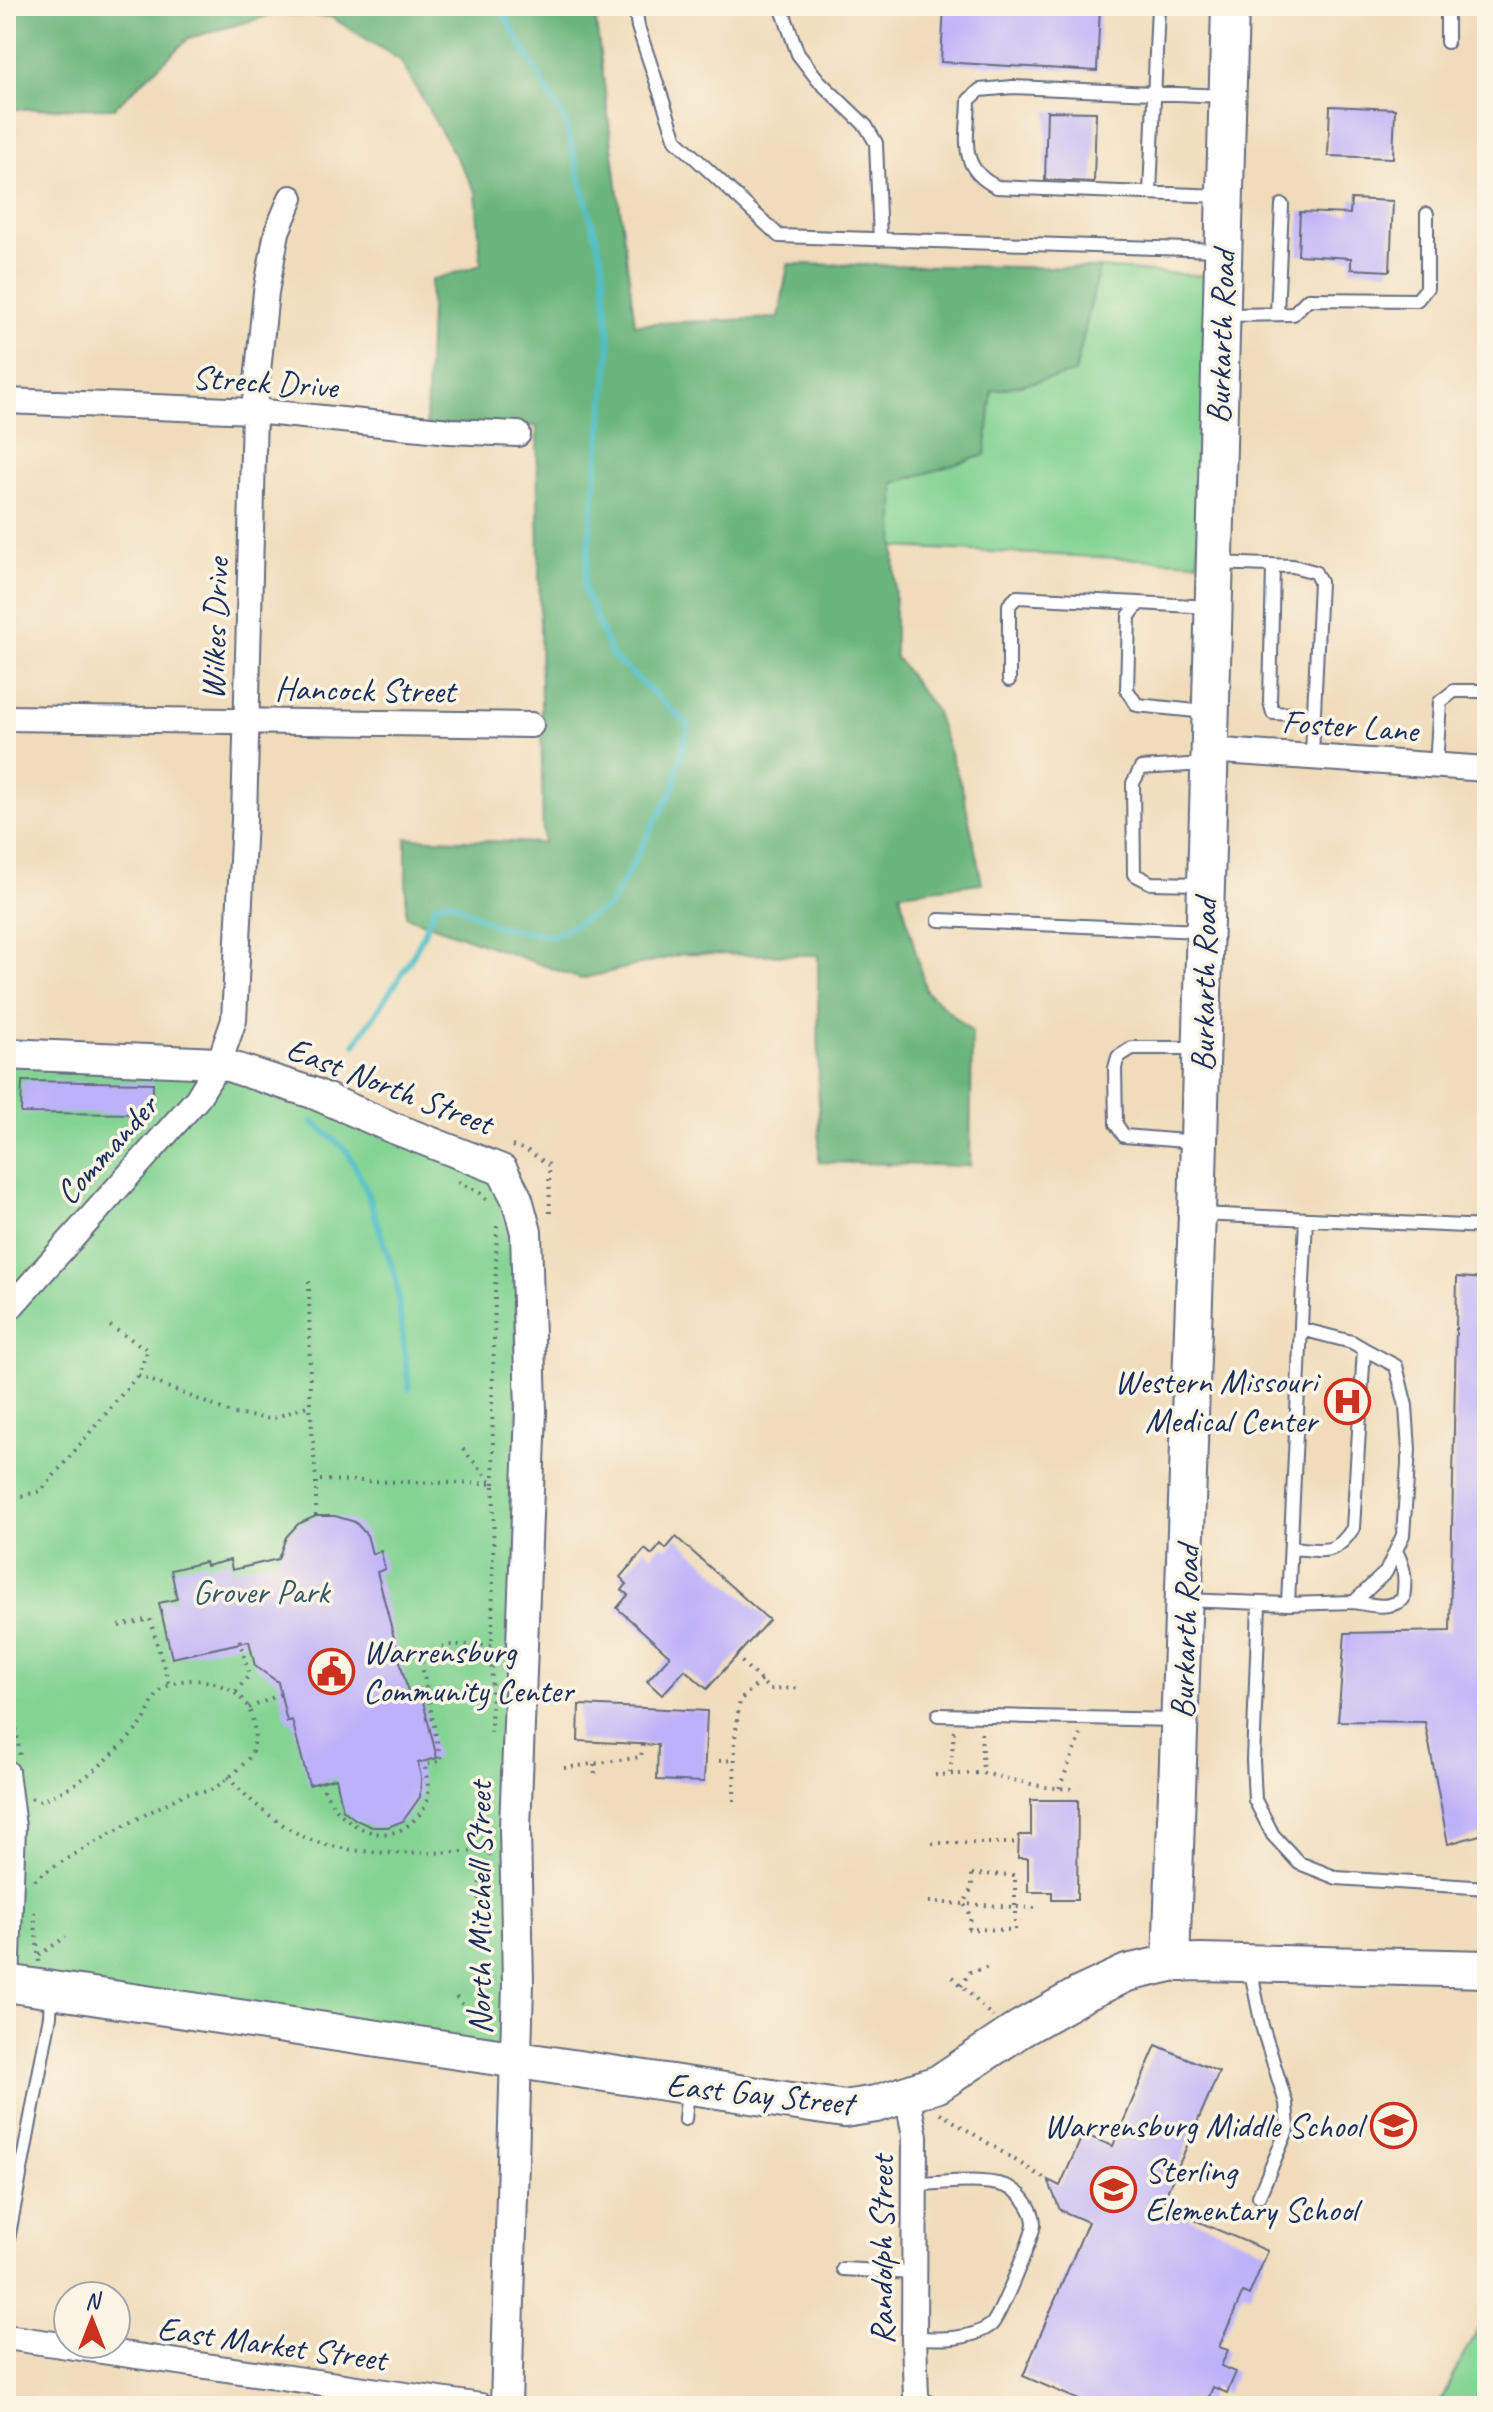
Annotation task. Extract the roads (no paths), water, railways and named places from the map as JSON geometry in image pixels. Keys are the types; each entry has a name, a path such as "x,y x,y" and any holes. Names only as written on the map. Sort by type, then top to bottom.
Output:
{"main road":[{"name":"Burkarth Road","path":"1171,1963 1197,1213 1230,6"},
{"name":"East Gay Street","path":"6,1983 46,1978 516,2060 687,2103 844,2116 938,2084 1012,2035 1082,1994 1127,1973 1171,1963 1487,1969"}],"street":[{"name":"Wilkes Drive","path":"219,1063 234,1020 244,820 254,411 266,292 277,232 291,198"},
{"name":"Streck Drive","path":"6,401 254,411 450,431 518,434"},
{"name":"Hancock Street","path":"6,718 531,725"},
{"name":"Foster Lane","path":"1208,757 1312,755 1487,769"},
{"name":"East North Street","path":"6,1054 219,1063 313,1093 502,1170 517,1199 526,1232 531,1411"},
{"name":"Commander","path":"6,1312 197,1099 219,1063"},
{"name":"North Mitchell Street","path":"506,2406 518,1984 515,1828 531,1411"},
{"path":"6,1983 14,1768"},
{"name":"Randolph Street","path":"907,2095 915,2136 915,2402"},
{"name":"East Market Street","path":"6,2337 481,2406"}],"lane":[{"path":"635,6 638,27 676,140 779,236 1222,250"},
{"path":"781,6 798,54 818,80 866,126 876,143 880,240"},
{"path":"1150,193 1158,6"},
{"path":"1447,6 1447,42"},
{"path":"1224,196 997,187 980,179 968,161 969,100 980,90 1013,87 1227,96"},
{"path":"1277,314 1282,205"},
{"path":"1221,315 1293,314 1308,299 1417,300 1427,288 1427,214"},
{"path":"1214,563 1293,566 1315,572 1320,582 1312,755"},
{"path":"1273,567 1270,702 1273,713 1314,715"},
{"path":"1009,680 1009,605 1017,597 1213,607"},
{"path":"1139,603 1129,616 1127,690 1137,705 1210,712"},
{"path":"1436,766 1440,702 1454,691 1487,691"},
{"path":"1205,884 1151,883 1134,874 1133,783 1141,768 1208,757"},
{"path":"939,920 1204,931"},
{"path":"1199,1142 1124,1136 1116,1124 1115,1068 1118,1057 1132,1048 1201,1048"},
{"path":"1197,1213 1487,1227"},
{"path":"1288,1604 1306,1219"},
{"path":"1301,1329 1352,1342 1396,1366 1406,1406 1409,1450 1403,1535 1386,1572 1354,1602"},
{"path":"1291,1548 1327,1551 1343,1544 1353,1528 1364,1349"},
{"path":"1185,1600 1394,1605 1403,1599 1406,1579 1396,1551"},
{"path":"1259,1604 1253,1760 1255,1800 1273,1835 1299,1863 1337,1878 1487,1888"},
{"path":"938,1715 1180,1720"},
{"path":"1250,1964 1262,2026 1286,2103 1288,2128 1259,2196"},
{"path":"6,2250 50,2016 46,1978"},
{"path":"914,2184 991,2182 1012,2189 1029,2206 1034,2224 994,2323 983,2330 944,2340 914,2338"},
{"path":"843,2269 914,2273"},
{"path":"915,2402 940,2406"}],"waterway":[{"path":"355,1044 410,960 435,905 450,901 495,926 553,936 610,906 674,787 688,724 612,656 584,589 610,348 603,263 564,119 499,6"},
{"path":"313,1122 347,1151 365,1186 396,1279 409,1389"}],"place":[{"name":"Western Missouri Medical Center","path":"1348,1401"},
{"name":"Warrensburg Community Center","path":"332,1671"},
{"name":"Warrensburg Middle School","path":"1393,2125"},
{"name":"Sterling Elementary School","path":"1114,2190"}],"park label":[{"name":"Grover Park","path":"261,1591"}]}
